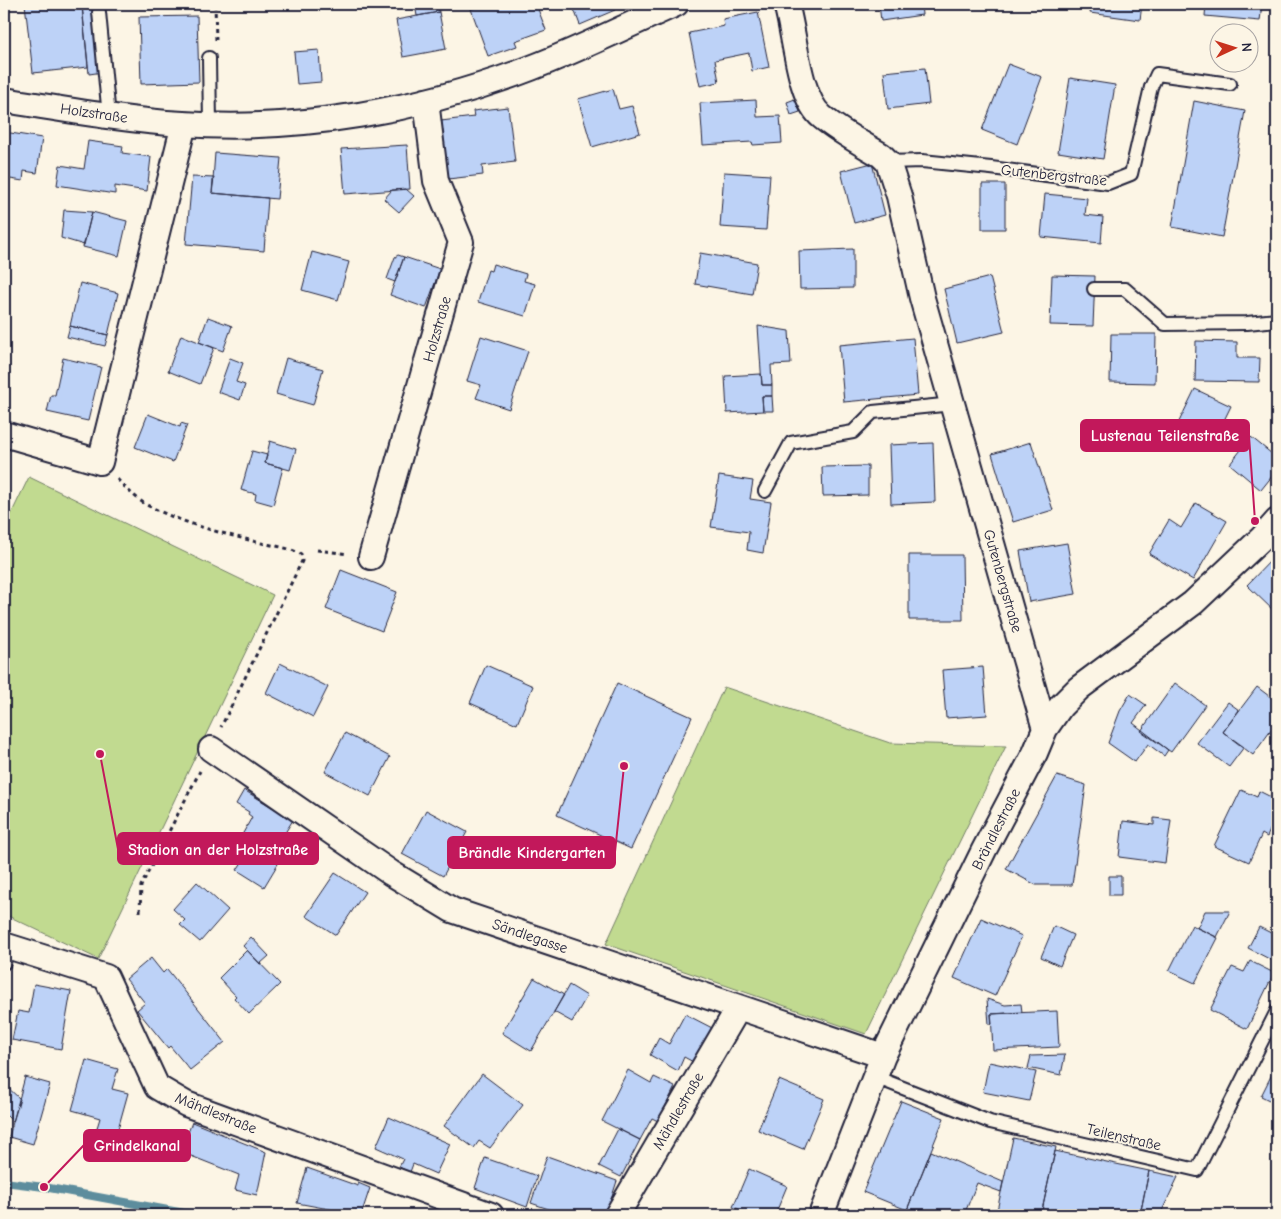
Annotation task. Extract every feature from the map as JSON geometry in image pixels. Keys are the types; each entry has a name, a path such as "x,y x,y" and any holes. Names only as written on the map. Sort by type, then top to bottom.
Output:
{"street":[{"name":"Holzstraße","path":"4,100 109,117 184,124 269,125 312,121 379,111 463,92 532,68 641,11 676,4"},
{"path":"786,4 803,83 811,104 821,117 881,155 888,162"},
{"name":"Holzstraße","path":"371,557 462,242 436,181 426,101"},
{"path":"4,434 100,462 184,124"},
{"name":"Gutenbergstraße","path":"888,162 899,196 922,298 1045,729"},
{"name":"Brändlestraße","path":"822,1215 879,1066 984,850 1035,753 1045,729 1061,706 1079,688 1193,603 1262,538 1277,521"},
{"name":"Sändlegasse","path":"211,749 391,873 452,910 738,1007 879,1066"},
{"name":"Mähdlestraße","path":"5,951 106,977 157,1087 186,1104 491,1215"},
{"name":"Mähdlestraße","path":"617,1215 738,1007"}],"lane":[{"path":"99,12 109,117"},
{"path":"209,58 210,124"},
{"name":"Gutenbergstraße","path":"888,162 922,161 1108,183 1131,174 1151,87 1158,74 1230,84"},
{"path":"1094,289 1125,288 1165,324 1247,323 1277,320"},
{"path":"765,491 791,443 853,432 873,412 953,404"},
{"name":"Teilenstraße","path":"879,1066 990,1122 1197,1170 1277,1011"}],"path":[{"path":"209,58 216,50 215,4"},
{"path":"100,462 132,494 152,508 204,528 250,541 293,550 301,554"},
{"path":"317,550 371,557"}],"green space":[{"path":"29,477 273,595 98,959 4,914 4,529"},
{"path":"724,687 890,743 1006,746 866,1034 606,944"}],"building":[{"path":"25,4 82,4 88,67 33,73"},
{"path":"415,4 438,4 439,12 417,16"},
{"path":"472,4 536,4 546,30 515,41 517,46 488,56 471,9 474,8"},
{"path":"572,4 612,4 615,10 580,25"},
{"path":"879,4 921,4 922,15 881,21"},
{"path":"1092,4 1142,4 1140,20 1090,13"},
{"path":"1206,4 1262,4 1260,21 1205,16"},
{"path":"96,6 103,72 89,74 82,7"},
{"path":"439,12 446,49 403,57 396,20"},
{"path":"758,12 769,67 752,71 749,53 715,60 719,82 700,86 689,33 724,26 723,19"},
{"path":"197,16 199,82 141,84 139,17"},
{"path":"319,50 321,82 297,84 294,52"},
{"path":"1008,64 1042,77 1017,144 982,130"},
{"path":"925,68 929,104 888,109 884,72"},
{"path":"1070,78 1115,85 1103,159 1058,152"},
{"path":"613,89 619,109 632,106 640,133 592,147 578,99"},
{"path":"795,99 800,112 791,115 787,102"},
{"path":"756,100 757,117 780,116 782,143 753,145 752,142 703,145 700,103"},
{"path":"1194,101 1245,111 1222,237 1172,227"},
{"path":"508,107 515,162 482,166 483,175 448,179 441,121 474,117 473,111"},
{"path":"4,132 42,138 37,173 24,171 23,181 4,178"},
{"path":"88,141 123,146 122,153 151,157 147,191 115,186 115,194 57,185 60,165 84,169"},
{"path":"407,145 410,189 345,194 341,149"},
{"path":"215,153 281,158 277,199 212,193"},
{"path":"872,163 885,215 854,223 841,171"},
{"path":"724,172 770,175 766,230 720,227"},
{"path":"192,177 214,178 212,193 268,198 264,251 186,244"},
{"path":"982,184 1005,184 1005,229 982,229"},
{"path":"406,189 414,196 399,212 384,199 392,190"},
{"path":"1045,194 1087,198 1085,215 1103,217 1101,243 1041,237"},
{"path":"64,210 92,212 84,245 61,238"},
{"path":"92,212 127,221 119,256 83,247"},
{"path":"853,249 853,288 800,289 799,251"},
{"path":"312,252 349,262 338,300 302,290"},
{"path":"700,253 757,263 752,294 695,284"},
{"path":"398,255 404,257 395,282 387,279 395,257"},
{"path":"404,257 440,269 426,308 390,295"},
{"path":"493,264 526,274 524,281 535,284 525,316 478,302 488,270 491,271"},
{"path":"1052,275 1095,276 1093,326 1050,325"},
{"path":"990,277 1004,332 957,343 944,289"},
{"path":"80,283 118,293 108,335 70,326"},
{"path":"208,317 232,326 223,351 199,342"},
{"path":"70,326 108,335 105,346 67,337"},
{"path":"758,326 789,331 791,364 771,365 772,385 762,385"},
{"path":"1111,334 1156,334 1155,383 1110,382"},
{"path":"181,335 214,348 200,384 168,371"},
{"path":"481,336 528,351 509,409 476,398 481,385 467,381"},
{"path":"913,338 918,395 844,402 839,345"},
{"path":"1196,341 1237,342 1237,358 1260,358 1259,382 1195,381"},
{"path":"63,358 101,367 88,421 47,412 51,395 55,395"},
{"path":"230,358 243,363 236,382 245,385 240,400 218,392"},
{"path":"286,358 323,369 313,405 276,394"},
{"path":"761,374 762,385 772,385 772,396 762,396 763,411 727,413 725,376"},
{"path":"1195,389 1231,406 1210,449 1174,432"},
{"path":"762,396 772,396 773,411 763,411"},
{"path":"148,414 180,427 181,423 187,425 173,462 135,447"},
{"path":"1251,437 1277,458 1277,470 1261,490 1230,464"},
{"path":"270,441 296,449 290,470 265,463"},
{"path":"1031,442 1053,510 1013,522 992,454"},
{"path":"933,443 935,502 891,504 889,445"},
{"path":"252,451 267,455 265,463 283,468 273,505 255,500 256,494 241,490"},
{"path":"868,466 868,495 823,496 822,467"},
{"path":"719,476 753,481 750,499 771,502 763,553 747,550 749,532 711,527"},
{"path":"1196,503 1227,521 1193,580 1149,554 1169,520 1181,528"},
{"path":"1067,543 1076,594 1029,602 1020,551"},
{"path":"1277,548 1277,614 1247,585 1275,556 1273,553"},
{"path":"909,555 962,555 963,620 909,620"},
{"path":"341,570 397,592 382,631 326,609"},
{"path":"280,663 328,687 313,717 266,693"},
{"path":"486,665 533,686 517,724 470,703"},
{"path":"983,667 987,715 946,718 942,670"},
{"path":"617,683 692,717 631,849 557,815"},
{"path":"1175,683 1205,705 1171,752 1141,731"},
{"path":"1257,687 1277,702 1277,722 1253,755 1223,732"},
{"path":"1130,694 1146,705 1133,723 1168,750 1164,756 1148,744 1135,762 1108,743 1120,711"},
{"path":"1228,702 1239,710 1223,732 1244,747 1229,767 1197,743"},
{"path":"1277,722 1277,738 1269,732"},
{"path":"345,733 390,757 370,796 325,772"},
{"path":"1057,776 1086,785 1072,885 1036,885 1006,869"},
{"path":"244,790 293,820 283,836 285,838 271,857 279,862 264,887 237,870 249,851 237,844 252,817 248,814 249,812 236,804"},
{"path":"1241,790 1257,797 1259,791 1277,800 1277,814 1267,837 1262,834 1249,862 1214,846"},
{"path":"426,810 467,832 443,876 402,854"},
{"path":"1154,818 1171,820 1165,863 1119,857 1123,821 1154,825"},
{"path":"335,873 365,892 336,935 306,916"},
{"path":"1109,876 1121,876 1121,895 1109,895"},
{"path":"197,882 228,910 200,942 180,925 185,920 173,909"},
{"path":"1205,911 1230,911 1217,937 1197,928"},
{"path":"981,918 1022,936 995,996 954,978"},
{"path":"1192,925 1218,938 1195,983 1169,971"},
{"path":"1054,926 1073,935 1060,966 1041,957"},
{"path":"1259,927 1277,936 1277,963 1248,948"},
{"path":"251,937 269,956 260,964 243,946"},
{"path":"247,950 280,984 249,1014 234,998 236,996 219,978"},
{"path":"151,958 163,973 167,969 225,1042 190,1070 170,1046 168,1048 137,1010 145,1003 126,979"},
{"path":"1250,961 1274,973 1247,1029 1210,1010 1232,967 1244,972"},
{"path":"534,978 564,995 531,1051 502,1033"},
{"path":"34,984 71,991 61,1049 12,1040 18,1011 29,1013"},
{"path":"569,985 587,996 572,1022 554,1012"},
{"path":"987,999 1005,1005 1021,1004 1022,1012 991,1014 992,1024 989,1024"},
{"path":"1057,1011 1059,1047 993,1050 991,1014"},
{"path":"685,1014 716,1030 697,1064 684,1057 678,1071 650,1055 659,1038 669,1044"},
{"path":"1065,1055 1061,1075 1028,1068 1031,1056"},
{"path":"86,1060 118,1069 112,1089 128,1093 116,1136 96,1131 100,1118 72,1110"},
{"path":"989,1062 1036,1072 1029,1101 983,1092"},
{"path":"1277,1064 1277,1104 1261,1096"},
{"path":"628,1070 651,1083 654,1077 675,1087 658,1121 652,1118 640,1140 602,1121"},
{"path":"482,1074 523,1105 490,1148 479,1141 474,1148 444,1126"},
{"path":"25,1077 50,1084 33,1144 9,1137"},
{"path":"779,1080 824,1099 803,1149 758,1130"},
{"path":"4,1084 20,1099 13,1122 4,1113"},
{"path":"901,1101 944,1118 907,1210 863,1192"},
{"path":"389,1117 450,1144 436,1174 413,1164 410,1172 399,1167 403,1159 376,1147"},
{"path":"192,1122 266,1152 257,1195 235,1190 239,1175 181,1152"},
{"path":"618,1129 640,1140 621,1177 599,1166"},
{"path":"1013,1138 1056,1147 1041,1215 996,1215"},
{"path":"931,1151 1003,1182 1001,1192 977,1183 964,1215 933,1215 907,1210"},
{"path":"1055,1151 1149,1171 1140,1215 1041,1215"},
{"path":"547,1156 617,1181 606,1215 566,1215 531,1203"},
{"path":"485,1158 537,1176 527,1207 475,1188"},
{"path":"307,1168 358,1186 358,1183 370,1188 361,1215 297,1203"},
{"path":"749,1169 787,1186 775,1215 753,1215 733,1207"},
{"path":"1149,1171 1178,1177 1160,1215 1140,1215"}],"waterway":[{"path":"4,1182 44,1187 195,1215"}],"place":[{"name":"Lustenau Teilenstraße","path":"1255,521"},
{"name":"Stadion an der Holzstraße","path":"100,754"},
{"name":"Brändle Kindergarten","path":"624,766"},
{"name":"Grindelkanal","path":"44,1187"}]}
